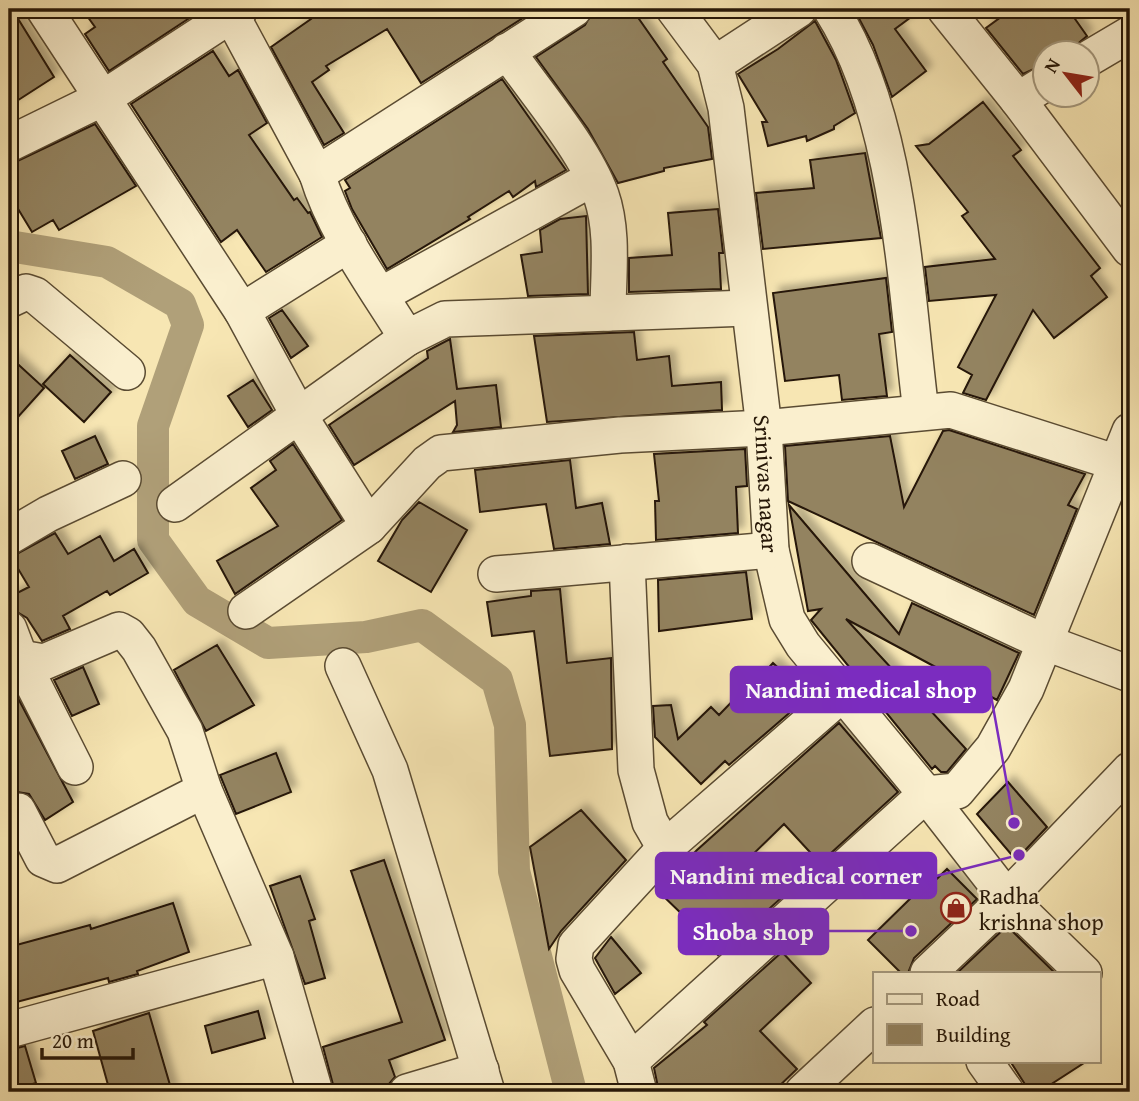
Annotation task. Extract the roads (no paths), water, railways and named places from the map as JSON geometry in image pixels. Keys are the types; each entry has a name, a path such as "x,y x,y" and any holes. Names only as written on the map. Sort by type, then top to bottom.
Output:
{"street":[{"path":"44,9 105,97 242,311 298,414 369,526"},
{"path":"317,174 574,9"},
{"name":"Srinivas nagar","path":"674,9 715,64 726,108 764,428 771,550 787,619 803,645 926,794 1007,898 1083,972"},
{"path":"715,64 799,9"},
{"path":"831,9 850,39 889,155 921,412"},
{"path":"945,9 1030,91"},
{"path":"9,144 105,97 233,11 317,174 324,196 349,244 407,338"},
{"path":"1100,52 1130,34"},
{"path":"507,51 593,178 602,197 608,233 608,313"},
{"path":"1041,108 1130,249"},
{"path":"381,295 593,178"},
{"path":"242,311 349,244"},
{"path":"9,300 26,292 35,295 127,372"},
{"path":"176,504 407,338 445,319 748,309"},
{"path":"246,611 369,526 427,463 441,453 620,435 764,428 951,410 1126,453 1026,689 993,748 957,791 926,794 635,1077 577,970 574,959 576,945 665,848 842,694"},
{"path":"9,537 48,514 123,479"},
{"path":"496,574 771,550"},
{"path":"870,561 1044,642 1130,674"},
{"path":"627,562 636,770 650,822 665,848"},
{"path":"12,650 44,662 119,630 128,635 139,649 185,731 204,790 276,957 315,1092"},
{"path":"12,650 75,767"},
{"path":"343,666 390,770 484,1081 407,1092"},
{"path":"929,972 1007,898 1130,770"},
{"path":"9,811 18,811 43,859 57,864 204,790"},
{"path":"9,1030 276,957"},
{"path":"806,1091 873,1026"},
{"path":"985,1062 1006,1092"}],"waterway":[{"path":"9,246 107,262 180,304 188,325 153,426 153,540 197,601 268,643 366,637 422,625 497,680 510,725 514,871 571,1092"}],"place":[{"name":"Nandini medical shop","path":"1014,823"},
{"name":"Nandini medical corner","path":"1019,855"},
{"name":"Radha krishna shop","path":"956,908"},
{"name":"Shoba shop","path":"911,931"}]}
